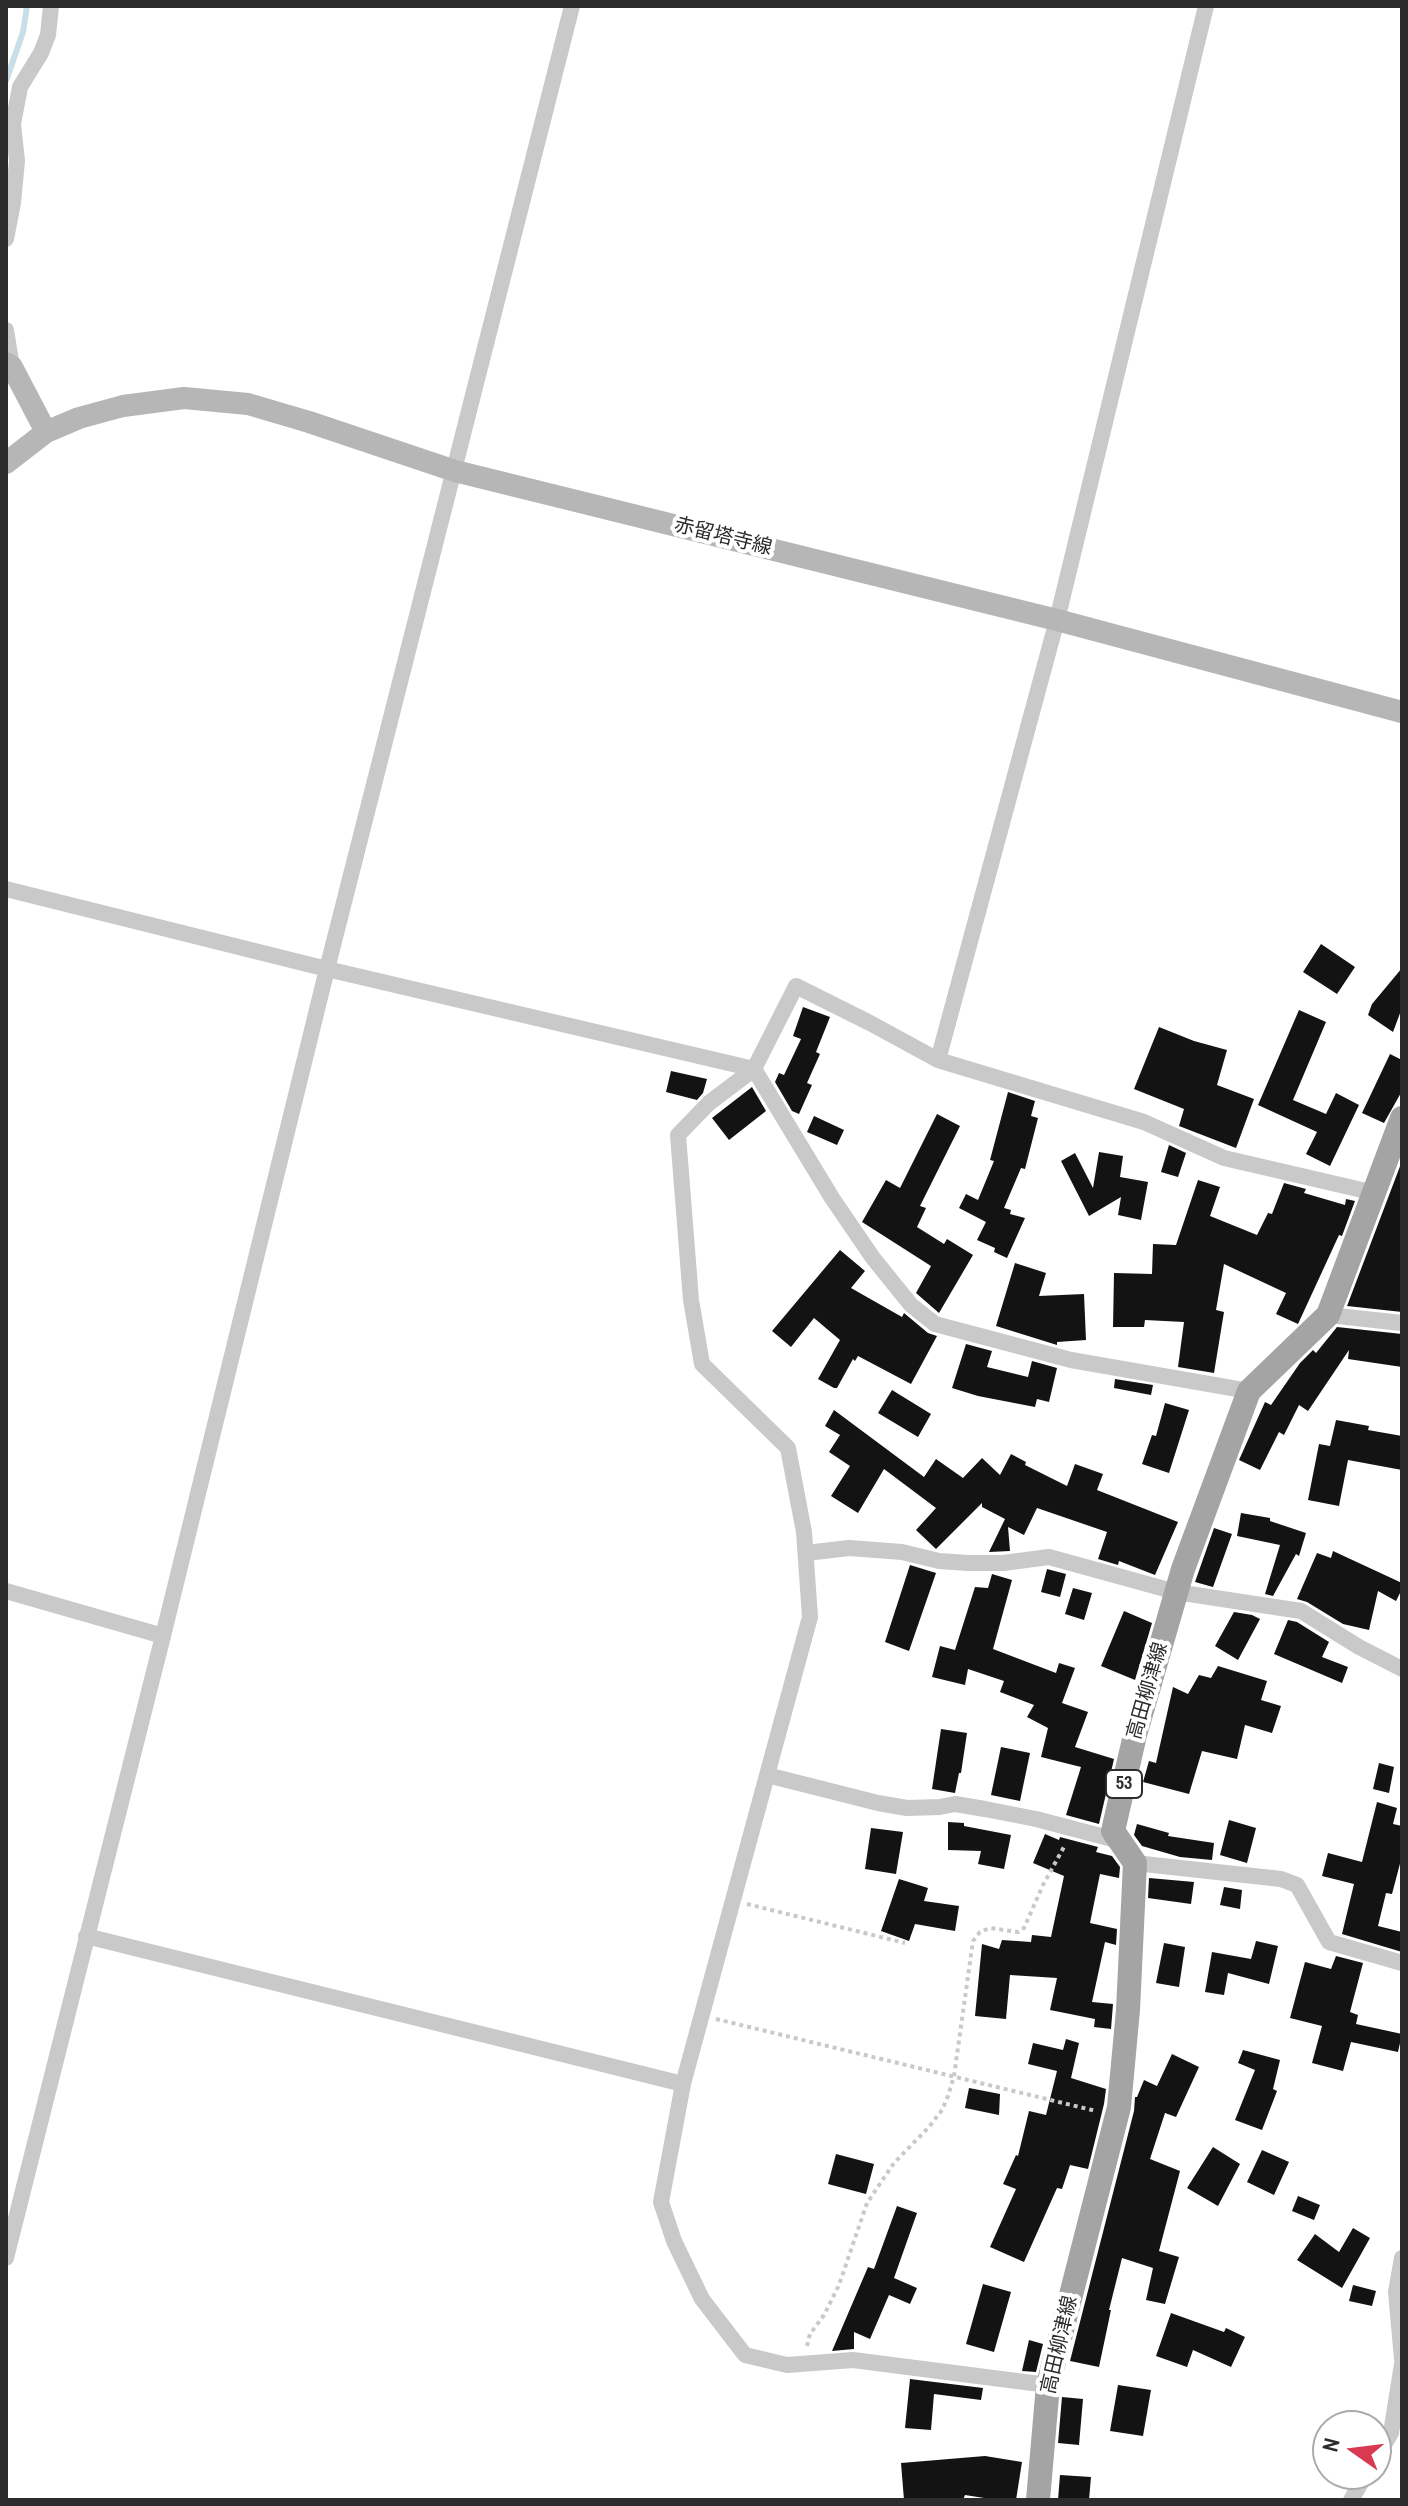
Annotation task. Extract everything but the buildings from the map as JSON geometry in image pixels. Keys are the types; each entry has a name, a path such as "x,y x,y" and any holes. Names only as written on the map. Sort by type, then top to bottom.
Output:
{"main road":[{"path":"9,365 46,432"},
{"name":"赤留塔寺線","path":"6,463 46,432 79,418 123,406 184,398 248,404 455,471 1057,620 1402,712"},
{"name":"高田柳津線","path":"1120,1841 1113,1831 1135,1735 1176,1592 1249,1391 1328,1315 1375,1193 1396,1151 1402,1118"},
{"path":"1120,1841 1135,1863"},
{"name":"高田柳津線","path":"1038,2500 1048,2385 1117,2116 1128,2010 1135,1863"}],"street":[{"path":"6,239 17,161 13,124 20,87 48,35 51,6"},
{"path":"6,2258 327,969 572,6"},
{"path":"938,1060 1057,620 1206,6"},
{"path":"6,330 9,365"},
{"path":"6,889 327,969 754,1069 832,1198 873,1258 911,1305 935,1324 1071,1360 1249,1391"},
{"path":"1048,2385 853,2360 787,2365 745,2355 702,2299 674,2241 661,2202 683,2084 810,1617 804,1532 788,1448 702,1364 691,1300 678,1135 709,1103 754,1069 796,986 938,1060 1144,1122 1224,1158 1375,1193"},
{"path":"1328,1315 1402,1323"},
{"path":"806,1553 849,1548 902,1552 939,1561 968,1563 1003,1563 1049,1557 1176,1592 1301,1611 1402,1669"},
{"path":"6,1591 163,1636"},
{"path":"767,1775 878,1803 920,1808 955,1804 1036,1819 1120,1841"},
{"path":"1135,1863 1281,1879 1297,1885 1329,1942 1402,1963"},
{"path":"86,1936 683,2084"},
{"path":"1392,2426 1402,2361 1396,2292 1402,2258"}],"path":[{"path":"803,2364 810,2334 839,2285 867,2203 894,2163 942,2110 954,2076 973,1941 980,1932 990,1928 1018,1932 1024,1928 1070,1829"},
{"path":"733,1901 905,1943"},
{"path":"702,2015 1117,2116"}],"waterway":[{"path":"6,81 23,32 27,6"}]}
